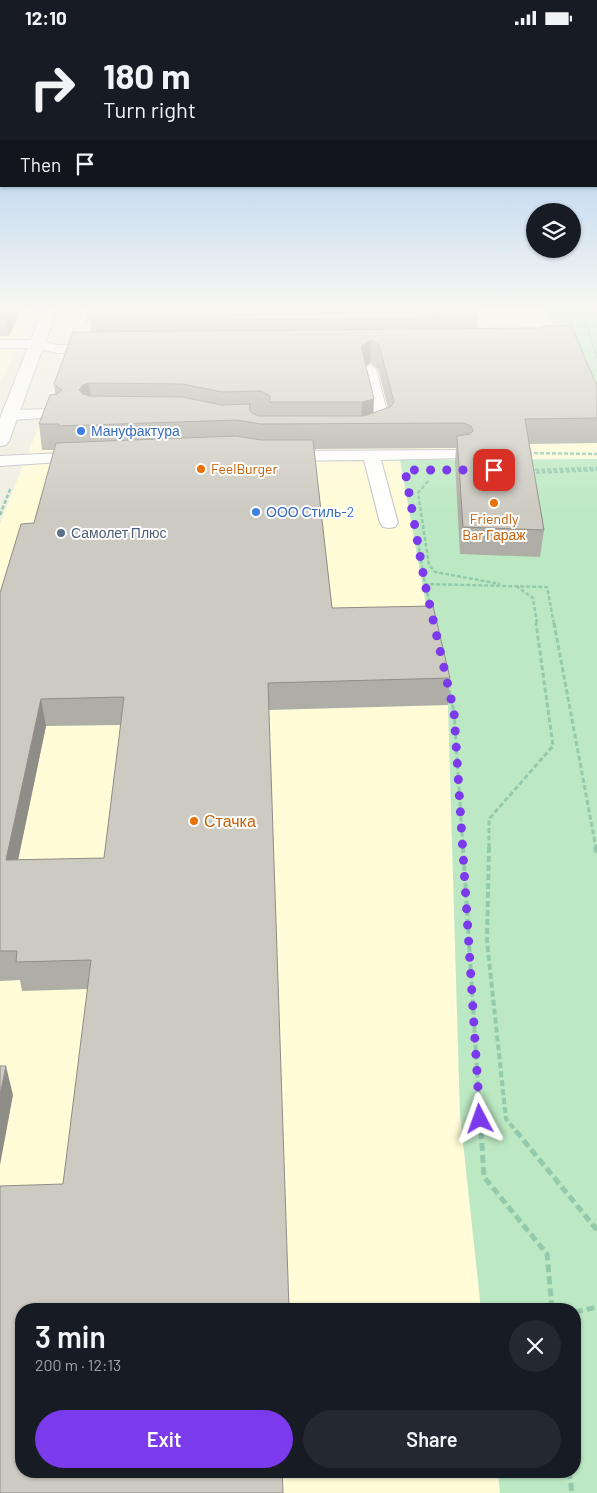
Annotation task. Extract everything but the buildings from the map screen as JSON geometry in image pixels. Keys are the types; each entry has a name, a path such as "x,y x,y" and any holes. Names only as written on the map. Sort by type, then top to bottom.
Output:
{"main road":[{"path":"0,441 24,377"}],"lane":[{"path":"354,434 363,434 383,427 371,377"},
{"path":"10,415 55,415"},
{"path":"370,455 389,523"},
{"path":"271,456 461,455"},
{"path":"0,461 100,456"}],"path":[{"path":"523,453 597,454"},
{"path":"528,470 597,469"},
{"path":"524,473 597,469"},
{"path":"428,480 418,493 429,565 435,572 516,586 533,598 553,746 489,819 487,941 506,1119 597,1230"},
{"path":"415,527 431,612"},
{"path":"425,584 547,587 597,855"},
{"path":"448,685 454,722 484,1177 547,1254 551,1303"},
{"path":"581,1311 597,1307"},
{"path":"570,1478 572,1493"}],"shaded area":[{"path":"58,377 580,377 597,420 597,459 400,460 448,705 460,1114 480,1303 15,1303 15,1478 499,1478 500,1493 0,1493 0,524"}],"green space":[{"path":"580,377 597,377 597,420"},
{"path":"597,459 597,1493 500,1493 499,1478 581,1478 581,1303 480,1303 460,1114 448,705 431,632 400,460"}],"place":[{"name":"Мануфактура","path":"81,431"},
{"name":"FeelBurger","path":"201,469"},
{"name":"Friendly Bar Гараж","path":"494,503"},
{"name":"ООО Стиль-2","path":"256,512"},
{"name":"Самолет Плюс","path":"61,533"},
{"name":"Стачка","path":"194,821"}],"route":[{"path":"480,1119 454,712 425,584 405,470 494,470"}]}
